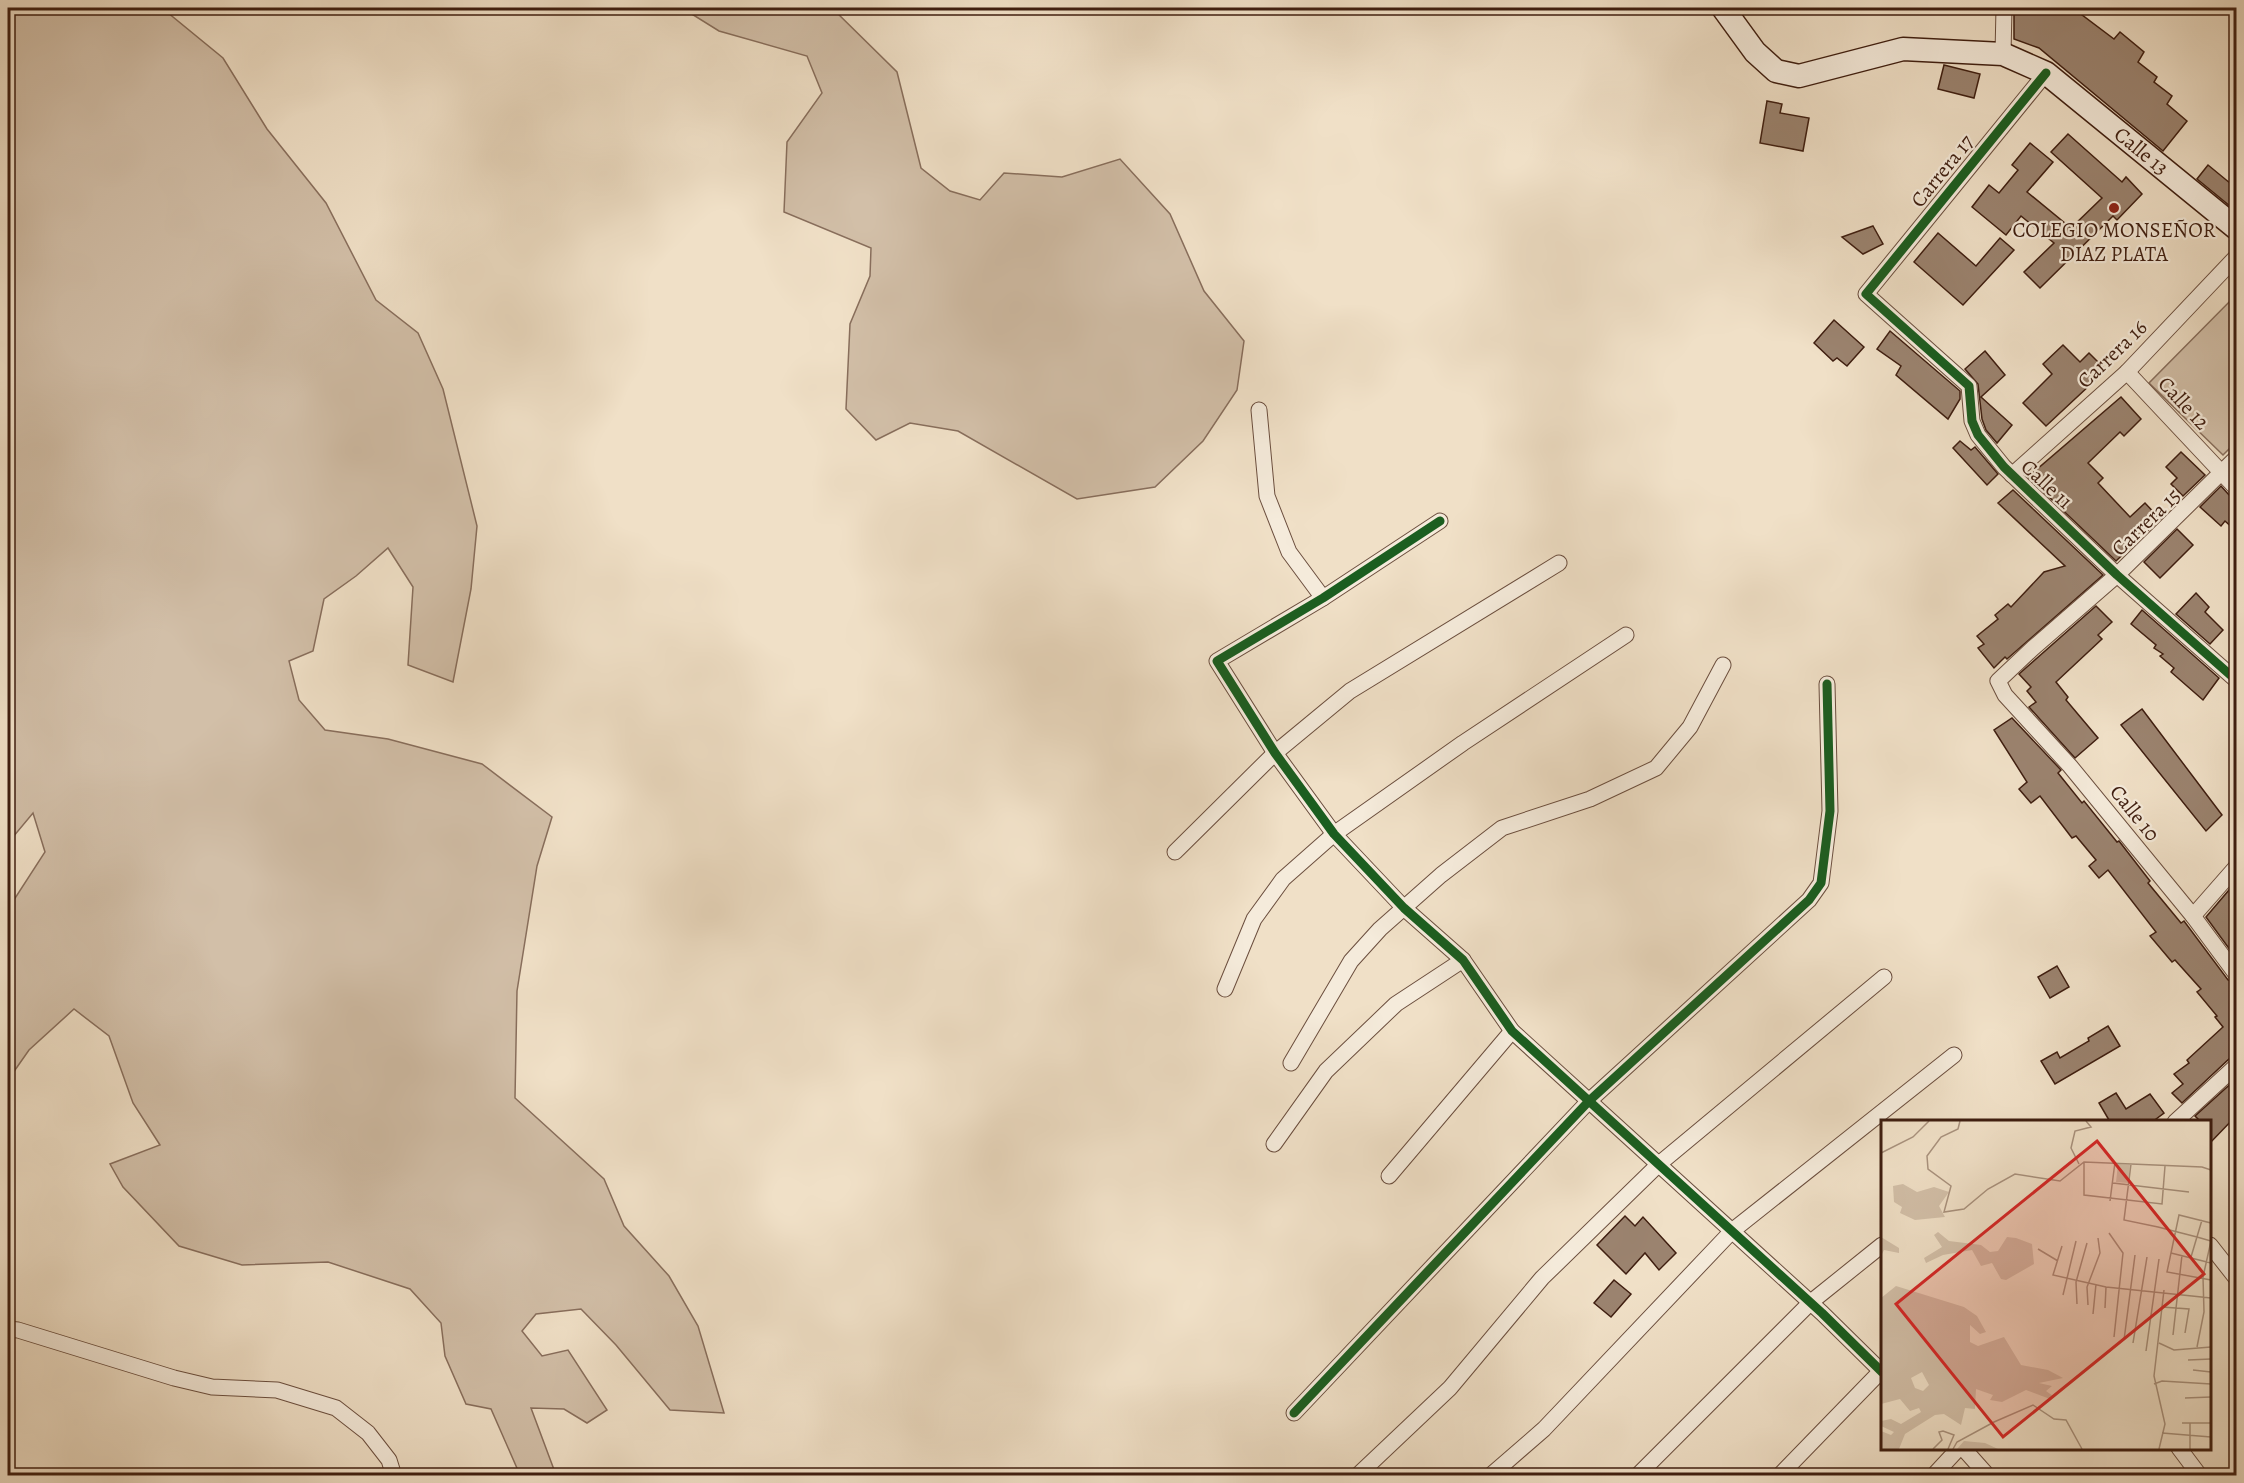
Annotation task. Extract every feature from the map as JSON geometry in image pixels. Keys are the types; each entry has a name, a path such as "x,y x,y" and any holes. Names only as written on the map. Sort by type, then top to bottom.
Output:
{"street":[{"path":"1723,8 1755,52 1769,65 1776,71 1799,76 1903,49 2003,54 2004,8"},
{"name":"Calle 13","path":"2003,54 2046,73 2236,228"},
{"name":"Carrera 17","path":"1866,294 2046,73"},
{"name":"Carrera 16","path":"2012,475 2127,372 2236,257"},
{"name":"Calle 11","path":"1866,294 1969,386 1972,421 1978,435 2012,475 2117,575 2236,680"},
{"name":"Calle 12","path":"2127,372 2236,488"},
{"path":"1259,410 1267,496 1289,552 1323,598"},
{"name":"Carrera 15","path":"1998,681 2117,575 2236,458"},
{"path":"1440,521 1323,598 1217,662 1275,753 1334,834 1404,908 1463,960 1512,1031 1811,1302 1881,1371"},
{"path":"1175,852 1275,753 1350,691 1559,563"},
{"path":"1225,989 1254,919 1283,879 1334,834 1463,743 1626,635"},
{"path":"1291,1063 1351,961 1380,929 1441,875 1502,828 1590,799 1656,768 1690,727 1724,665"},
{"name":"Calle 10","path":"1998,681 2005,695 2070,766 2193,916 2236,974"},
{"path":"1293,1413 1589,1101 1809,900 1821,883 1830,811 1827,684"},
{"path":"2193,916 2236,867"},
{"path":"1274,1144 1326,1071 1396,1004 1463,960"},
{"path":"1357,1476 1450,1388 1542,1278 1659,1164 1884,977"},
{"path":"1389,1176 1512,1031"},
{"path":"1490,1476 1544,1429 1732,1231 1954,1055"},
{"path":"2177,1120 2236,1066"},
{"path":"1637,1476 1811,1302 1881,1246"},
{"path":"2211,1246 2236,1278"},
{"path":"8,1329 174,1378 212,1387 277,1390 336,1408 368,1433 389,1460 394,1476"},
{"path":"1782,1475 1881,1373"},
{"path":"1933,1476 1960,1450"},
{"path":"1962,1450 1988,1476"},
{"path":"2180,1450 2200,1476"}],"shaded area":[{"path":"8,8 162,8 223,58 267,129 326,203 376,300 418,333 443,389 477,526 471,589 453,682 408,665 413,587 388,548 356,576 324,599 313,651 289,661 299,700 325,730 388,739 482,764 552,817 537,866 517,991 515,1098 604,1179 624,1226 669,1276 698,1326 724,1413 670,1410 616,1345 581,1309 536,1314 522,1331 542,1356 568,1350 607,1410 587,1423 564,1409 531,1408 556,1475 520,1475 491,1409 466,1404 445,1356 441,1323 410,1289 328,1262 242,1265 179,1246 123,1187 110,1164 160,1145 133,1103 109,1036 74,1009 29,1050 8,1080 8,909 45,852 33,813 8,843"},
{"path":"682,8 832,8 897,72 921,168 950,191 980,200 1004,173 1062,177 1120,159 1170,214 1204,291 1244,341 1237,390 1203,441 1155,487 1077,499 958,431 910,423 876,440 846,409 850,324 870,276 871,248 784,212 787,142 822,93 807,56 719,31"},
{"path":"2236,295 2236,442 2223,455 2149,383"}],"building":[{"path":"2014,8 2068,8 2078,12 2114,39 2120,32 2144,52 2138,62 2157,77 2154,82 2172,96 2167,104 2187,121 2163,151 2039,48 2014,39"},
{"path":"1944,65 1980,74 1974,98 1938,89"},
{"path":"1767,101 1782,104 1780,113 1809,118 1803,151 1760,143"},
{"path":"2068,134 2122,182 2126,177 2142,194 2117,220 2113,216 2040,288 2024,272 2054,243 2021,216 2006,235 1972,207 1989,185 1999,193 2018,170 2012,165 2030,143 2053,162 2027,192 2071,228 2102,198 2051,152"},
{"path":"2208,165 2236,188 2236,211 2197,179"},
{"path":"1873,226 1883,244 1863,254 1842,237"},
{"path":"1938,233 1976,266 2000,238 2014,250 1963,305 1914,262"},
{"path":"1834,320 1864,347 1847,366 1837,358 1833,361 1814,343"},
{"path":"1890,331 1960,391 1960,399 1948,419 1896,375 1901,366 1877,349"},
{"path":"2063,345 2080,362 2089,353 2106,370 2046,426 2023,403 2052,374 2043,364"},
{"path":"1985,351 2005,375 1981,397 2012,425 1997,443 1986,430 1982,419 1978,384 1965,369"},
{"path":"2121,397 2141,419 2124,436 2120,432 2088,463 2103,478 2098,483 2130,517 2145,503 2160,519 2116,561 2028,477"},
{"path":"1960,441 1971,450 1975,447 1998,474 1987,485 1953,448"},
{"path":"2181,452 2205,475 2183,496 2171,484 2177,478 2166,467"},
{"path":"2221,486 2229,495 2236,498 2236,531 2225,521 2221,526 2200,507"},
{"path":"2013,490 2103,575 1994,668 1978,648 1984,644 1977,636 1998,619 1995,615 2008,604 2011,607 2044,572 2065,566 1998,503"},
{"path":"2177,529 2193,545 2160,578 2144,562"},
{"path":"2196,593 2209,607 2205,612 2223,630 2210,644 2176,614"},
{"path":"2096,606 2112,622 2098,635 2102,639 2056,682 2068,697 2066,700 2098,738 2075,758 2029,707 2036,702 2027,691 2031,687 2019,674"},
{"path":"2142,610 2219,678 2203,700 2171,672 2174,668 2160,656 2163,654 2154,648 2156,645 2131,624"},
{"path":"2142,709 2222,815 2206,831 2121,725"},
{"path":"2012,718 2061,770 2058,773 2082,803 2084,801 2117,842 2119,841 2150,881 2148,883 2181,923 2184,921 2228,980 2236,984 2236,1057 2229,1059 2182,1103 2172,1093 2183,1084 2174,1074 2189,1063 2187,1060 2223,1027 2197,992 2201,989 2175,960 2172,962 2150,936 2156,932 2108,870 2099,878 2089,866 2096,860 2076,836 2072,838 2040,796 2031,803 2019,789 2027,782 1994,730"},
{"path":"2229,890 2236,899 2236,958 2206,917"},
{"path":"2057,966 2069,987 2050,998 2038,977"},
{"path":"2108,1026 2120,1046 2055,1084 2041,1061 2057,1052 2060,1058 2089,1041 2088,1038"},
{"path":"2236,1079 2236,1116 2211,1142 2211,1120 2199,1120 2195,1116"},
{"path":"2116,1093 2126,1109 2150,1094 2164,1113 2155,1120 2109,1120 2099,1103"},
{"path":"1625,1216 1635,1226 1643,1217 1676,1253 1659,1270 1645,1253 1626,1274 1597,1245"},
{"path":"1614,1280 1631,1294 1611,1317 1594,1303"}],"cycle path":[{"path":"2046,73 1866,294 1969,386 1972,421 1978,435 2004,467 2117,575 2236,680"},
{"path":"1440,521 1323,598 1217,661 1275,753 1334,834 1404,908 1463,960 1512,1031 1822,1313 1881,1371"},
{"path":"1294,1413 1589,1101 1809,900 1821,883 1830,811 1827,684"}],"place":[{"name":"COLEGIO MONSEÑOR DIAZ PLATA","path":"2114,208"}]}
